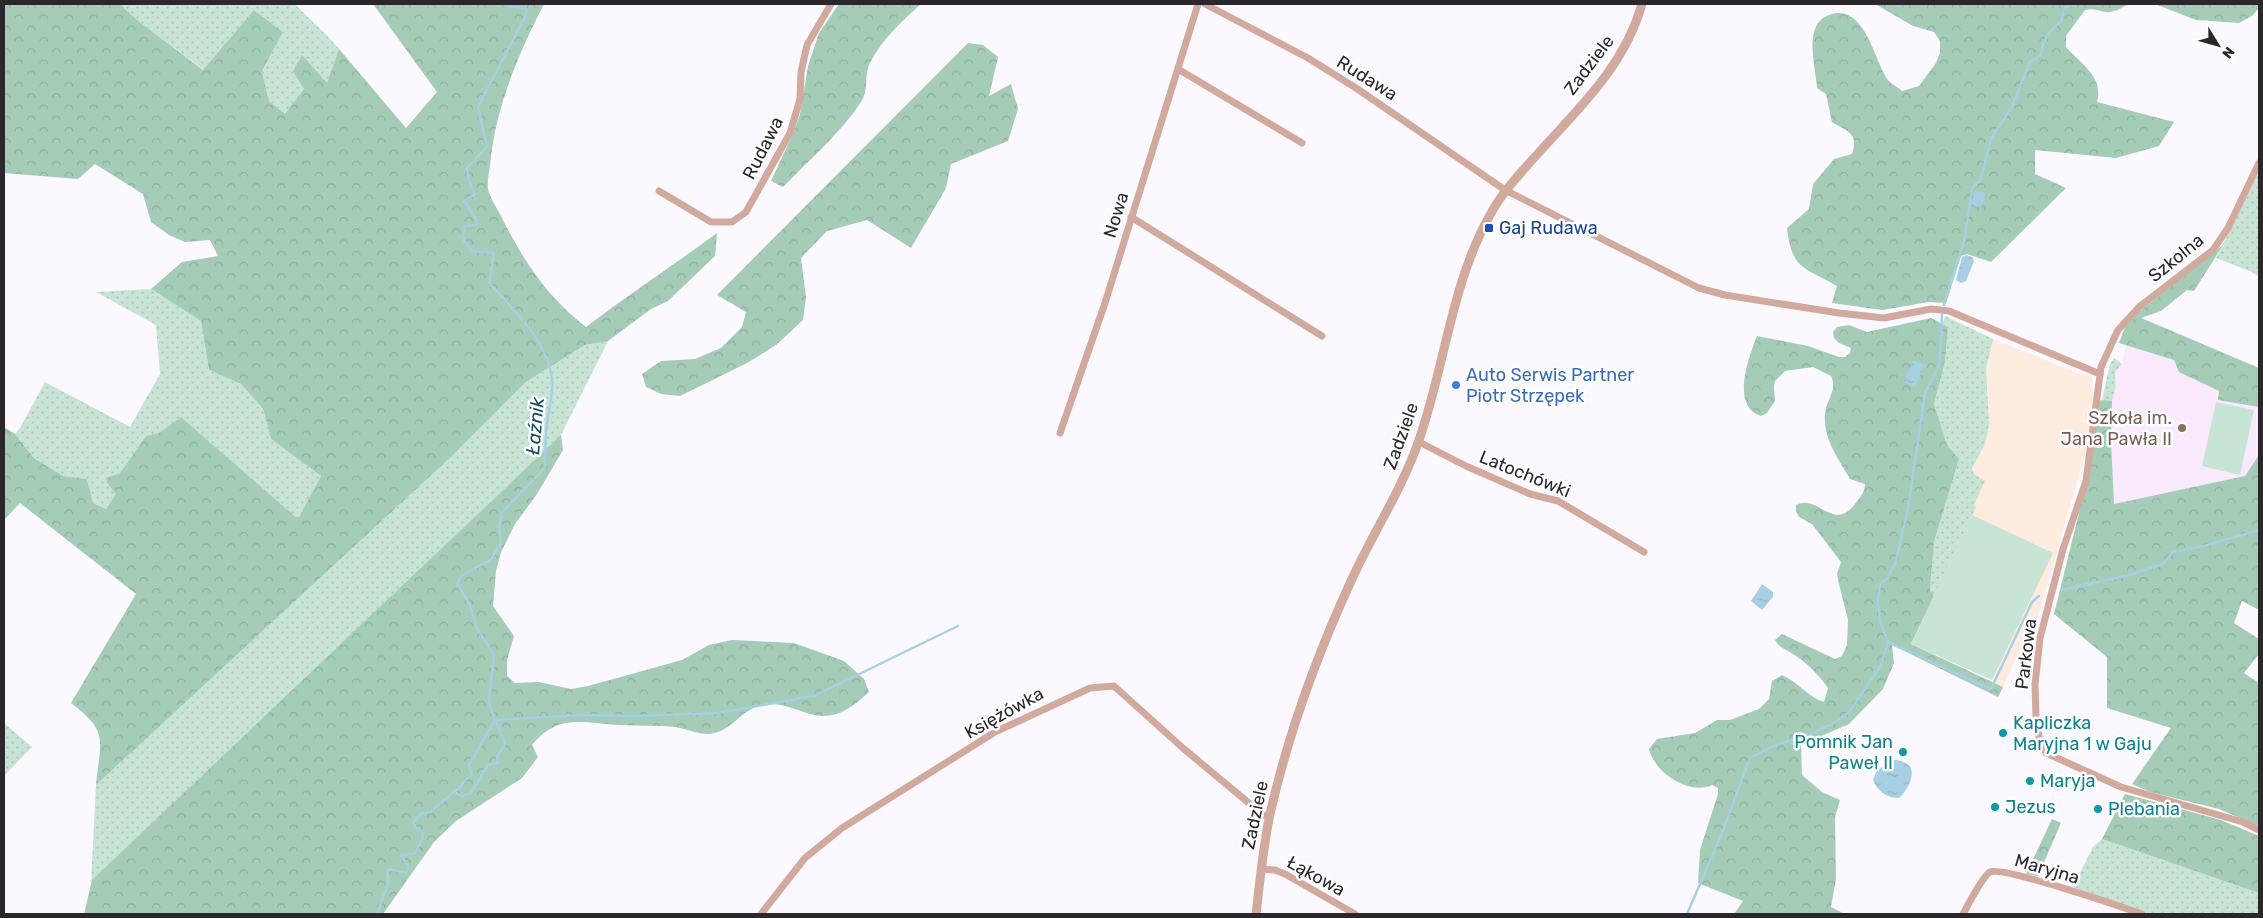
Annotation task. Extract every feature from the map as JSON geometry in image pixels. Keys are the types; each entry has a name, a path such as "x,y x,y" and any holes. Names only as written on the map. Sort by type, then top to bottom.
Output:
{"street":[{"name":"Rudawa","path":"659,190 712,222 732,222 746,212 790,133 800,99 801,72 807,45 831,4"},
{"name":"Nowa","path":"1060,433 1105,303 1198,4"},
{"name":"Rudawa","path":"1205,4 1308,58 1506,190 1699,288 1725,295 1884,318 1931,310 1949,311 2100,370"},
{"name":"Zadziele","path":"1256,914 1261,868 1270,818 1290,738 1331,626 1358,567 1402,482 1419,442 1435,387 1450,322 1469,259 1488,217 1506,190 1616,63 1634,27 1642,4"},
{"path":"1178,69 1302,143"},
{"name":"Szkolna","path":"2100,370 2118,330 2139,307 2213,250 2228,228 2259,163"},
{"path":"1131,217 1322,336"},
{"name":"Parkowa","path":"2100,370 2086,482 2062,549 2040,638 2035,684 2036,716 2040,737 2046,753 2088,774 2140,794 2227,818 2259,830"},
{"name":"Latochówki","path":"1419,442 1466,466 1530,494 1558,501 1644,552"},
{"name":"Księżówka","path":"761,914 805,858 842,828 995,732 1090,688 1114,686 1184,748 1262,814 1270,818"},
{"name":"Łąkowa","path":"1261,868 1285,874 1355,914"},
{"name":"Maryjna","path":"1963,914 1987,875 1998,871 2058,887 2142,914"}],"shaded area":[{"path":"1945,316 1993,339 2078,373 2092,376 2093,419 2085,454 2032,638 2031,654 2018,654 2003,687 1992,680 1934,596 1948,327 1943,324"},
{"name":"Szkoła im. Jana Pawła II","path":"2141,317 2259,368 2259,455 2245,476 2065,581 2112,401 2116,383 2115,372 2122,364 2126,345"}],"green space":[{"path":"4,4 120,4 136,19 203,70 254,10 283,32 262,71 269,101 285,114 304,89 293,71 302,55 327,83 339,49 406,128 437,92 373,4 544,4 525,43 502,103 493,144 488,183 493,202 518,247 537,276 559,303 586,327 717,233 715,256 668,301 651,309 608,341 585,345 526,382 451,457 96,785 100,738 92,722 71,703 136,594 20,503 4,520 4,427 15,434 34,458 63,476 87,479 93,503 106,509 116,494 107,483 106,478 120,473 146,436 159,433 181,417 298,519 321,476 271,439 263,409 241,384 209,370 201,321 151,289 182,262 218,256 210,240 185,242 169,235 151,222 143,194 95,164 78,179 4,173"},
{"path":"120,4 295,4 339,49 327,84 302,56 304,89 285,114 269,101 262,71 283,32 254,10 204,70 136,19"},
{"path":"839,4 921,4 892,32 874,56 869,65 863,98 853,114 834,136 783,187 771,181 793,134 800,114 808,66 819,33"},
{"path":"1875,4 2129,4 2111,12 2093,9 2085,10 2066,36 2066,47 2094,78 2098,93 2097,102 2174,122 2159,146 2116,158 2035,150 2035,174 2066,188 1991,262 1967,254 1961,256 1946,303 1929,302 1882,310 1832,303 1837,286 1808,270 1796,260 1789,242 1787,228 1809,209 1813,184 1834,159 1852,154 1854,147 1851,134 1832,122 1826,94 1817,88 1812,47 1816,28 1821,20 1829,15 1841,13 1851,17 1859,24 1866,35 1887,79 1902,91 1919,86 1936,63 1940,53 1940,41 1934,32 1913,26"},
{"path":"2155,4 2259,4 2259,8 2252,16 2239,23 2196,20"},
{"path":"968,43 983,45 998,57 989,96 1011,84 1018,109 1008,141 951,164 946,188 911,248 867,220 827,231 801,258 806,298 803,320 776,345 747,363 680,396 661,394 646,387 642,374 661,361 695,359 721,348 742,327 746,312 717,295"},
{"path":"2259,172 2259,277 2252,272 2216,258"},
{"path":"2223,245 2194,291 2187,290 2161,311 2141,318 2259,368 2259,407 2218,400 2219,391 2179,372 2174,360 2119,343 2125,327 2136,314"},
{"path":"151,289 201,321 209,370 241,384 263,409 271,439 321,476 298,520 181,417 159,433 146,436 120,473 106,478 107,483 116,494 106,509 93,503 87,479 63,476 34,458 15,434 45,382 130,427 160,374 156,325 96,292"},
{"path":"1945,316 1993,339 1986,368 1989,425 1985,444 1972,468 1974,474 1985,481 1974,505 1976,507 1934,596 1930,590 1934,542 1959,459 1947,445 1934,404 1945,362 1948,327 1943,324"},
{"path":"1931,318 1948,327 1945,362 1934,404 1947,445 1959,459 1934,542 1930,590 1934,596 1911,644 2003,687 1998,697 1892,645 1894,663 1883,689 1849,724 1801,745 1802,775 1822,792 1840,800 1835,817 1836,879 1831,907 1845,914 1734,914 1743,901 1698,883 1700,850 1718,794 1718,788 1712,785 1703,788 1693,787 1683,785 1674,780 1658,766 1652,758 1649,749 1657,739 1695,733 1717,720 1730,720 1759,709 1769,699 1772,681 1782,675 1813,697 1824,702 1828,688 1807,665 1781,647 1775,640 1782,634 1835,659 1842,656 1847,645 1848,620 1837,574 1841,562 1812,524 1799,517 1796,505 1811,504 1832,514 1840,515 1847,512 1855,504 1865,487 1865,484 1850,479 1836,456 1826,432 1825,414 1833,386 1831,376 1813,367 1785,371 1775,381 1775,401 1767,413 1761,416 1752,411 1746,403 1744,380 1750,356 1757,336 1808,346 1839,357 1845,357 1850,353 1851,348 1839,343 1834,338 1833,332 1837,327 1849,325 1867,332"},
{"path":"608,341 561,435 91,883 96,785 451,457 526,382 585,345"},
{"path":"2114,358 2122,364 2115,372 2116,386 2112,401 2102,400 2110,364"},
{"path":"2099,401 2112,401 2111,441 2114,504 2245,476 2259,455 2259,610 2242,601 2234,623 2259,639 2259,654 2244,673 2259,683 2259,826 2219,809 2150,792 2132,784 2171,728 2107,708 2107,657 2054,614 2087,481"},
{"path":"2216,402 2254,410 2240,475 2202,466"},
{"path":"561,435 563,450 537,494 515,524 501,552 496,571 493,606 514,636 507,660 507,676 515,683 539,682 571,689 588,686 682,660 709,645 732,640 794,643 844,661 864,679 869,692 846,710 830,716 821,716 779,705 761,705 745,713 725,729 709,734 676,727 583,722 561,724 552,728 532,745 538,757 522,778 456,821 434,842 383,914 84,914 92,880"},
{"path":"1972,515 2053,553 1992,680 1911,644"},
{"path":"4,723 32,747 4,776"},
{"path":"2125,794 2221,820 2259,836 2259,893 2102,839"},
{"path":"2052,819 2061,823 2038,876 2026,874"},
{"path":"2102,839 2259,893 2259,914 2149,914 2073,887 2093,847"}],"water":[{"path":"1975,191 1985,193 1981,207 1974,208 1971,204"},
{"path":"1966,255 1972,257 1974,261 1966,281 1961,283 1956,280 1962,257"},
{"path":"1914,360 1925,365 1915,387 1903,382"},
{"path":"1762,584 1773,592 1773,597 1762,610 1751,601"},
{"path":"1890,760 1906,763 1912,773 1909,785 1899,798 1890,797 1883,793 1873,780 1876,772"}],"waterway":[{"name":"Łaźnik","path":"377,914 388,884 388,869 406,873 407,865 401,855 414,854 423,838 422,832 416,828 413,822 421,814 430,812 459,788 468,777 472,776 469,765 495,720 489,702 494,655 477,628 469,603 457,584 461,576 490,560 501,544 499,527 502,512 545,468 546,436 552,387 551,372 547,358 531,330 489,283 494,253 472,251 464,241 464,226 476,225 477,220 464,201 475,194 469,181 467,168 487,147 478,107 527,13 526,9 510,7 508,4"},
{"path":"1944,305 1964,242 1972,188 1981,179 1991,139 2012,106 2030,62 2041,55 2041,50 2047,36 2061,22 2064,10 2070,4"},
{"path":"1687,914 1722,833 1750,758 1773,746 1813,733 1832,724 1849,712 1881,665 1888,642 1880,622 1878,600 1880,584 1887,578 1895,564 1908,509 1925,393 1939,366 1942,315"},
{"path":"2061,590 2130,575 2163,564 2173,552 2204,546 2259,530"},
{"path":"1888,642 1991,689 2032,602 2039,596"},
{"path":"453,792 462,796 471,793 488,765 498,763 497,757 505,744 495,720 580,715 636,716 717,713 814,696 958,626"}],"place":[{"name":"Gaj Rudawa","path":"1489,228"},
{"name":"Auto Serwis Partner Piotr Strzępek","path":"1456,385"},
{"name":"Szkoła im. Jana Pawła II","path":"2182,428"},
{"name":"Kapliczka Maryjna 1 w Gaju","path":"2003,733"},
{"name":"Pomnik Jan Paweł II","path":"1903,752"},
{"name":"Maryja","path":"2030,781"},
{"name":"Jezus","path":"1995,807"},
{"name":"Plebania","path":"2098,809"}]}
